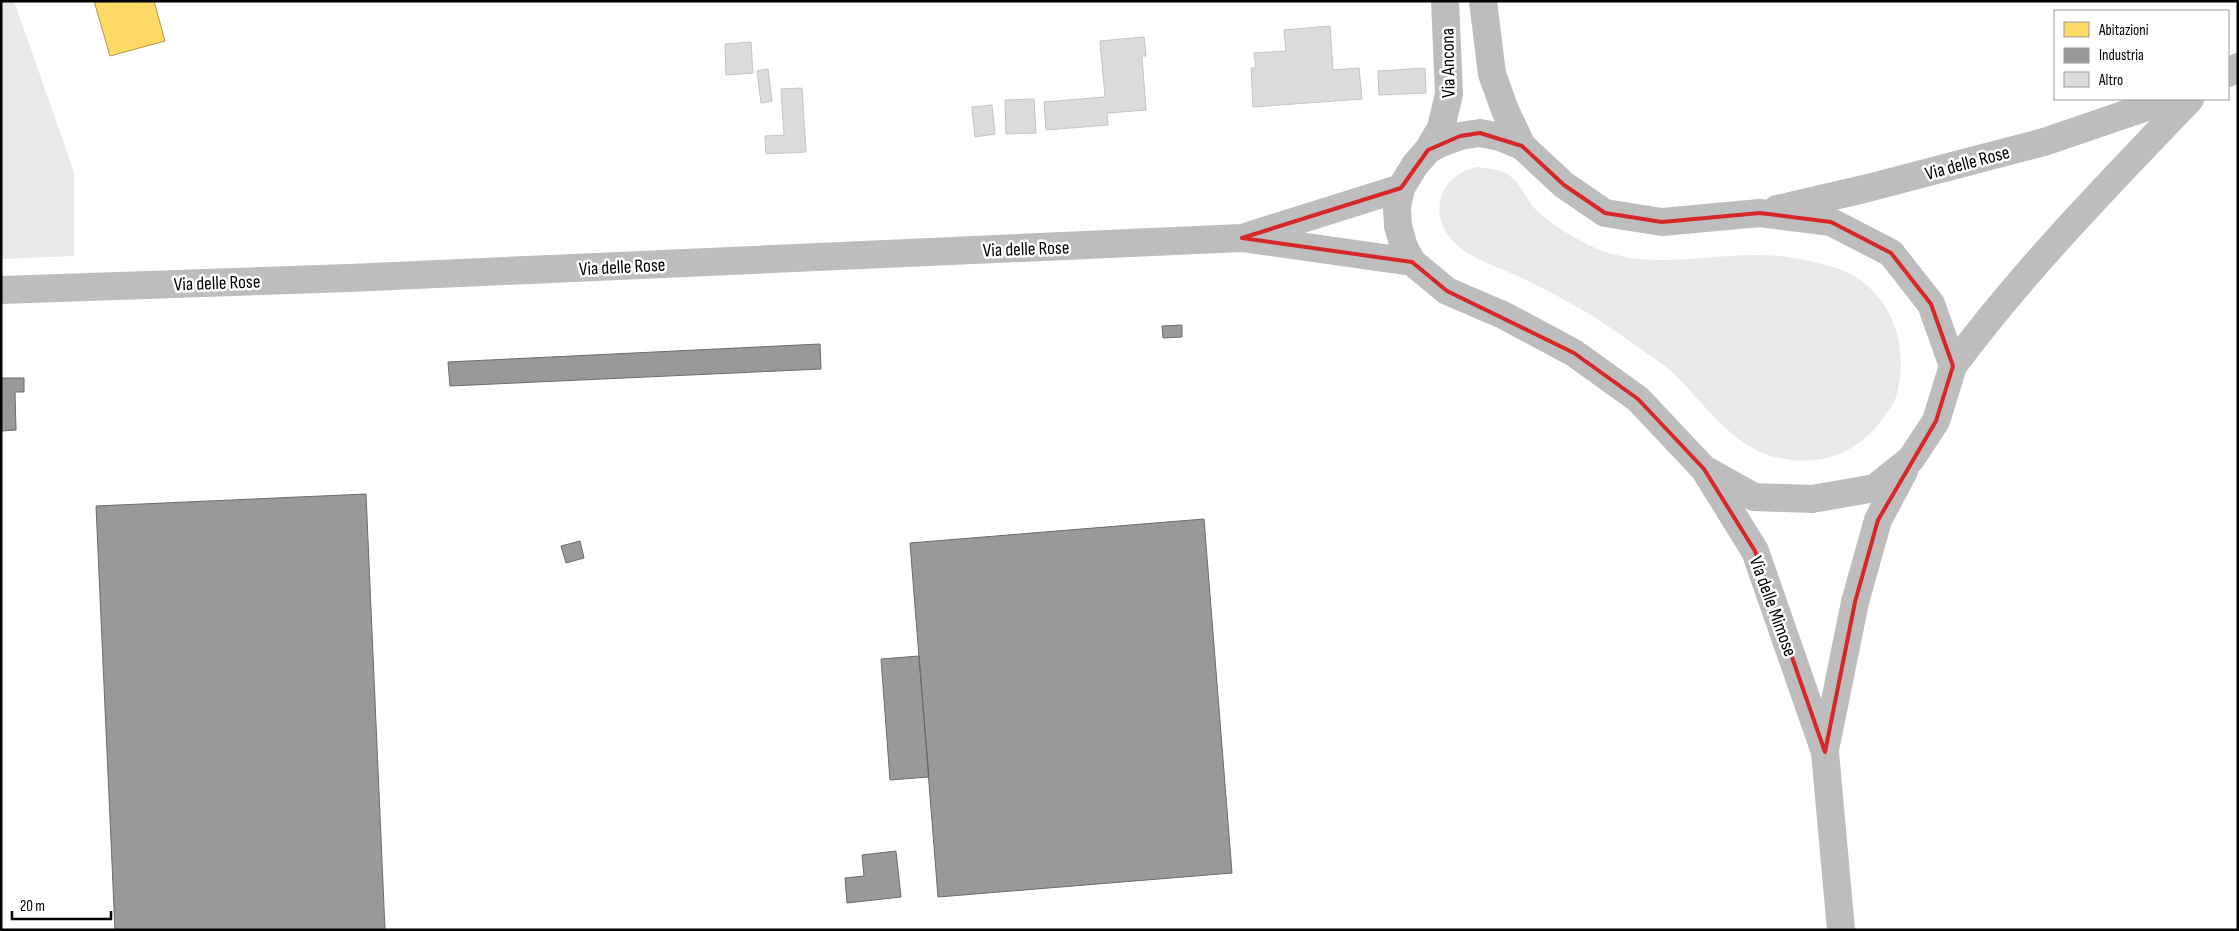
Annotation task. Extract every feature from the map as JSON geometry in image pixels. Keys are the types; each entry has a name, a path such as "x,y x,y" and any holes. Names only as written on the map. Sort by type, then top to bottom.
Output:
{"street":[{"name":"Via Ancona","path":"1412,262 1404,247 1398,226 1397,207 1402,188 1415,165 1428,150 1441,128 1449,94 1445,1"},
{"name":"Via Ancona","path":"1483,1 1492,74 1505,110 1522,146"},
{"name":"Via delle Rose","path":"1760,212 1864,189 2044,142 2167,100"},
{"path":"1412,262 1447,291 1503,315 1574,353 1638,399 1704,469 1754,497 1812,499 1875,488 1911,459 1936,421 1953,366 1989,318 2061,236 2189,100"},
{"path":"1428,150 1460,136 1480,133 1500,137 1522,146 1564,184 1605,212 1662,222 1760,212 1831,222 1891,253 1931,304 1953,366"},
{"name":"Via delle Rose","path":"1242,238 1402,188"},
{"name":"Via delle Rose","path":"1,290 359,278 1242,238 1412,262"},
{"name":"Via delle Mimose","path":"1825,752 1855,602 1878,520 1911,459"},
{"name":"Via delle Mimose","path":"1704,469 1755,551 1825,752 1841,930"}],"highlighted area":[{"path":"1480,133 1522,146 1564,185 1605,213 1662,222 1760,213 1831,222 1891,253 1931,304 1953,366 1936,421 1878,520 1855,602 1825,752 1755,551 1704,469 1638,399 1574,353 1447,291 1412,262 1242,238 1401,188 1428,150 1460,136"}],"shaded area":[{"path":"1,1 14,1 74,172 74,256 1,259"},
{"path":"1477,167 1498,170 1507,174 1517,183 1536,210 1548,220 1591,246 1611,254 1652,260 1756,255 1777,256 1819,263 1839,269 1857,278 1872,290 1884,304 1893,321 1898,339 1901,358 1900,378 1896,397 1892,405 1876,428 1866,437 1844,452 1832,456 1806,461 1792,460 1771,456 1753,448 1737,438 1722,425 1666,367 1610,328 1586,312 1549,292 1476,258 1451,239 1440,218 1439,207 1442,195 1447,185 1456,176"}],"building: Abitazioni":[{"path":"94,1 154,1 165,41 110,56"}],"building: Industria":[{"path":"1182,325 1182,337 1163,338 1162,326"},
{"path":"820,344 821,369 450,386 448,362"},
{"path":"1,378 24,378 24,392 15,392 16,430 1,431"},
{"path":"366,494 385,930 115,930 96,506"},
{"path":"1204,519 1232,873 938,897 910,543"},
{"path":"580,541 584,558 566,563 561,546"},
{"path":"919,656 929,777 890,780 881,659"},
{"path":"896,851 901,897 847,903 845,878 864,876 862,855"}],"building: Altro":[{"path":"1330,26 1333,70 1359,68 1362,99 1253,107 1251,68 1256,68 1254,53 1286,51 1284,30"},
{"path":"1144,37 1146,56 1142,56 1146,110 1107,113 1108,125 1046,130 1044,102 1105,97 1100,41"},
{"path":"751,42 753,73 726,75 725,44"},
{"path":"1425,68 1426,93 1379,95 1378,71"},
{"path":"768,69 772,101 761,103 757,71"},
{"path":"802,88 806,152 766,154 765,136 784,135 781,89"},
{"path":"1034,99 1036,133 1006,134 1005,100"},
{"path":"992,105 995,134 975,137 972,107"}]}
